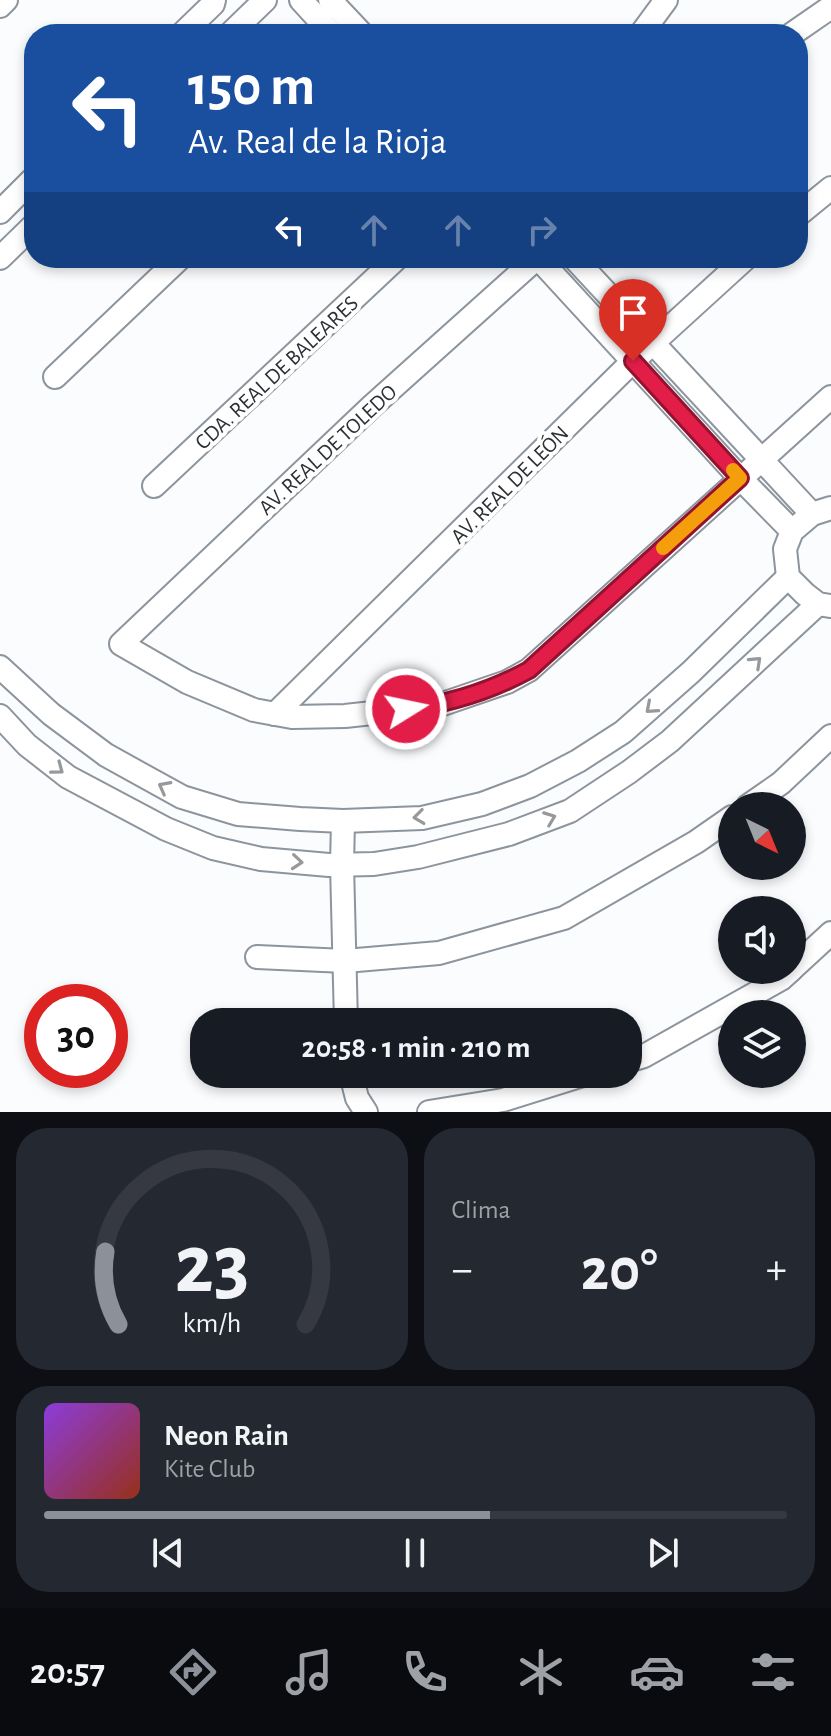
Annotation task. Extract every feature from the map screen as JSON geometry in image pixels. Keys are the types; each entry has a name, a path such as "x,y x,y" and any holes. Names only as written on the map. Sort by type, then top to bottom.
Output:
{"street":[{"path":"0,6 6,0"},
{"path":"192,24 214,0"},
{"path":"240,24 265,0"},
{"path":"301,0 323,24"},
{"path":"330,0 353,24"},
{"path":"648,24 666,0"},
{"path":"806,24 831,7"},
{"path":"0,212 24,188"},
{"path":"808,207 831,188"},
{"path":"0,258 24,235"},
{"path":"55,377 169,268"},
{"name":"CDA. REAL DE BALEARES","path":"154,486 386,268"},
{"name":"AV. REAL DE TOLEDO","path":"275,714 254,710 187,682 121,644 371,407 527,268"},
{"path":"547,268 792,531"},
{"path":"0,716 27,745 68,777 166,829 213,848 261,859 342,865 418,857 509,834 570,811 670,741 824,605 805,594 788,577 785,549 792,531 822,511 761,459 584,268"},
{"name":"AV. REAL DE LEÓN","path":"275,714 633,361 735,268"},
{"path":"275,714 292,717 345,716 437,706 507,682 529,670 831,397"},
{"path":"0,667 51,714 106,755 182,797 238,814 343,821 422,818 482,804 530,786 578,761 623,732 745,621 788,577"},
{"path":"768,792 831,736"},
{"path":"343,821 346,1008"},
{"path":"257,957 345,961 439,953 564,918 718,827"},
{"path":"806,956 831,933"},
{"path":"642,1057 772,984"},
{"path":"354,1088 366,1112"},
{"path":"429,1112 503,1100 541,1088"}],"slow traffic":[{"path":"663,548 740,478 733,470"}],"route":[{"path":"406,709 437,706 507,682 529,670 740,478 633,361"}]}
